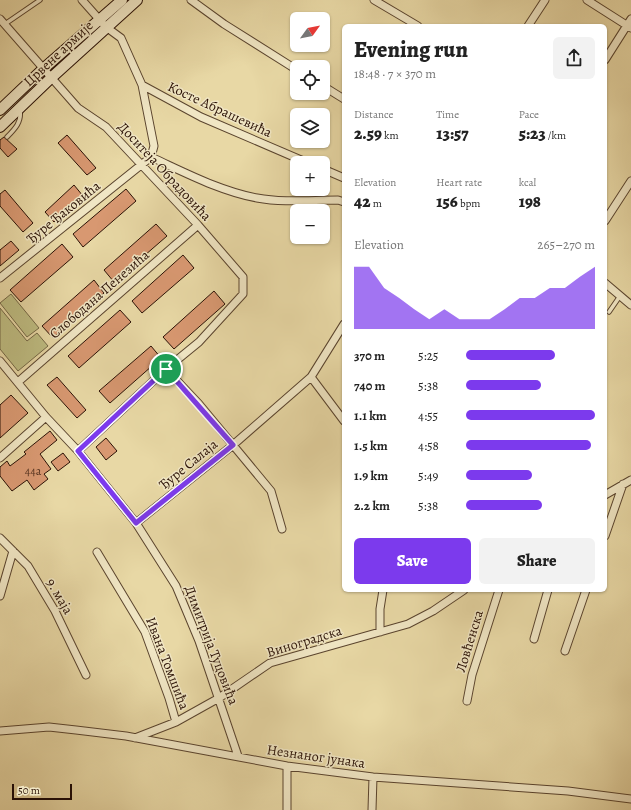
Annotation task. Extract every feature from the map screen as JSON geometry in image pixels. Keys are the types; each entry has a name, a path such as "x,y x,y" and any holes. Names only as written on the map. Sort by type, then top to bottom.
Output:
{"main road":[{"name":"Црвене армије","path":"0,127 51,78 103,23 122,0"},
{"name":"Црвене армије","path":"0,110 43,69 103,23 137,0"}],"street":[{"path":"82,0 103,23 121,38 142,86 154,146 151,157 142,165"},
{"path":"191,0 224,24 290,66"},
{"path":"374,0 415,24"},
{"path":"529,24 545,0"},
{"path":"587,0 629,27"},
{"path":"607,57 629,27 631,19"},
{"name":"Доситеја Обрадовића","path":"2,21 78,108 106,127 198,225 243,276 244,294 199,342 166,369"},
{"name":"Косте Абрашевића","path":"142,86 201,117 292,156"},
{"path":"330,90 342,98"},
{"name":"Доситеја Обрадовића","path":"151,157 223,189 258,198 342,201"},
{"name":"Ђуре Ђаковића","path":"0,278 142,165"},
{"path":"330,172 342,177"},
{"path":"607,218 631,181"},
{"name":"Слободана Пенезића","path":"18,382 198,225"},
{"path":"607,285 631,305"},
{"name":"Ђуре Салаја","path":"136,523 233,445 310,377 342,327"},
{"name":"Димитрија Туцовића","path":"0,361 46,417 78,451 136,523 176,586 199,641 238,756"},
{"path":"78,451 166,369 233,445 271,491 282,529"},
{"path":"310,377 342,418"},
{"path":"0,458 46,417"},
{"path":"607,494 631,480"},
{"path":"607,530 623,484"},
{"name":"9. маја","path":"0,538 28,566 58,618 86,675"},
{"path":"0,596 13,551"},
{"name":"Ивана Томшића","path":"97,552 145,632 176,722"},
{"path":"380,632 380,609 383,592"},
{"name":"Виноградска","path":"135,738 176,722 219,698 270,663 408,624 432,611 461,592"},
{"name":"Ловћенска","path":"467,701 472,675 498,592"},
{"path":"534,639 547,592"},
{"path":"565,651 585,592"},
{"name":"Незнаног јунака","path":"0,731 49,727 135,738 287,766 373,777 568,791 631,798"},
{"path":"287,766 287,810"},
{"path":"372,810 373,777"}],"lane":[{"path":"2,21 40,0"},
{"path":"7,137 18,125 21,118 20,108"},
{"path":"609,312 620,296"}],"shaded area":[{"path":"11,294 39,328 27,337 0,303"},
{"path":"0,308 27,341 37,333 48,346 18,371 0,349"}],"building":[{"path":"67,135 96,168 87,175 58,143"},
{"path":"4,137 17,149 8,157 0,148 0,140"},
{"path":"74,185 83,196 54,222 45,212"},
{"path":"126,189 136,201 83,247 73,234"},
{"path":"5,190 33,223 23,232 0,206 0,194"},
{"path":"156,224 167,236 114,282 104,270"},
{"path":"11,241 19,250 0,266 0,250"},
{"path":"62,244 73,257 21,302 10,290"},
{"path":"183,255 194,268 142,313 132,301"},
{"path":"94,280 104,293 53,338 42,326"},
{"path":"214,291 225,304 174,349 163,337"},
{"path":"120,310 131,322 79,368 68,356"},
{"path":"151,346 161,358 110,403 99,391"},
{"path":"57,377 86,410 77,418 47,385"},
{"path":"11,395 28,413 0,438 0,405"},
{"path":"50,431 57,440 40,454 51,469 44,474 48,479 34,490 27,480 12,491 0,476 0,467 7,461 10,466 26,454 24,452"},
{"path":"106,438 117,451 106,460 96,447"},
{"path":"63,453 70,462 58,471 51,462"}],"route":[{"path":"166,369 199,404 233,445 136,523 78,451 166,369"}]}
